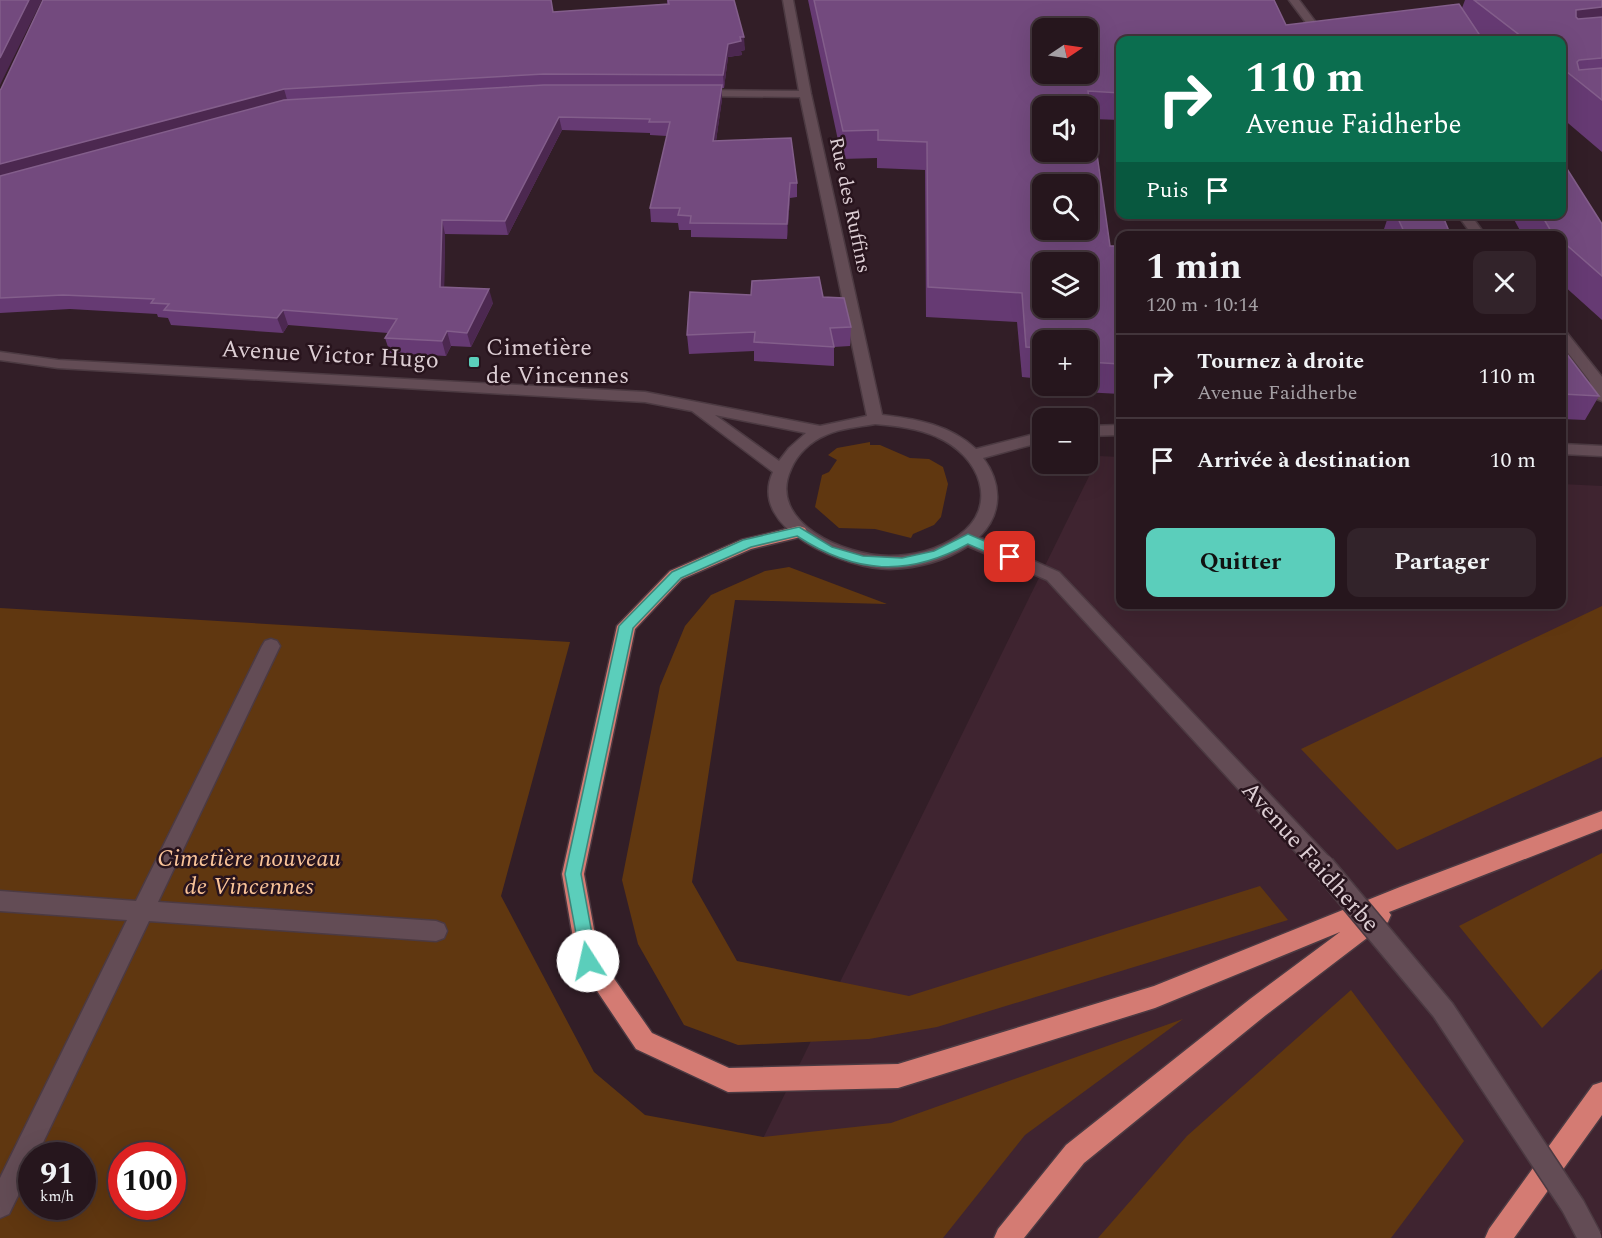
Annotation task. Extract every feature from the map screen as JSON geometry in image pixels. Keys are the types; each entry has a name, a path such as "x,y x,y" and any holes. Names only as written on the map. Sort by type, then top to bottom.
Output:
{"highway":[{"path":"799,532 747,544 676,575 626,626 573,874 588,961 644,1041 728,1080 898,1076 1155,997 1408,894 1602,820"},
{"path":"1007,1238 1075,1154 1258,1007 1408,894"},
{"path":"1498,1238 1602,1094"}],"street":[{"name":"Rue des Ruffins","path":"788,0 805,94 869,382 874,419"},
{"path":"1294,0 1320,28 1323,36"},
{"path":"688,93 805,94"},
{"path":"1467,219 1476,231"},
{"path":"1566,341 1599,379 1602,396"},
{"name":"Avenue Victor Hugo","path":"0,356 58,364 645,397 821,431"},
{"name":"Avenue Victor Hugo","path":"692,407 781,470"},
{"path":"874,419 912,423 947,435 974,455 987,475 991,497 984,519 968,539 938,555 902,563 863,561 827,550 799,532 783,512 777,490 781,470 796,448 821,431 874,419"},
{"path":"1098,431 1116,430"},
{"path":"974,455 1032,440"},
{"path":"1566,449 1602,451"},
{"name":"Avenue Faidherbe","path":"968,539 1053,576 1323,866 1443,1010 1573,1206 1590,1238"},
{"path":"0,1205 271,646"},
{"path":"0,901 436,931"}],"shaded area":[{"path":"1099,456 1116,457 1116,609 1566,609 1566,484 1602,486 1602,1238 714,1238 1090,474 1098,474"}],"green space":[{"path":"870,442 870,445 880,445 910,458 929,459 943,467 948,484 941,517 934,525 913,534 911,538 875,529 839,528 815,507 822,475 829,472 837,460 828,455 837,448"},
{"path":"789,567 887,604 735,600 692,882 737,961 909,996 1260,886 1288,920 937,1027 869,1039 738,1045 684,1025 638,944 622,880 660,686 685,626 711,595 765,571"},
{"path":"1602,606 1602,757 1397,850 1301,749"},
{"name":"Cimetière nouveau de Vincennes","path":"0,608 570,642 501,896 594,1072 645,1115 763,1137 891,1123 1183,1019 1025,1135 943,1238 0,1238"},
{"path":"1602,853 1602,969 1542,1028 1459,926"},
{"path":"1351,990 1464,1141 1391,1238 1098,1238 1187,1136"}],"building":[{"path":"0,0 29,0 0,58"},
{"path":"43,0 551,0 553,12 669,4 668,0 734,0 744,37 740,37 741,41 728,44 723,75 544,74 284,89 0,164 0,90"},
{"path":"814,0 1274,0 1286,25 1459,4 1480,36 1116,36 1116,93 1088,91 1089,96 1032,96 1032,162 1098,161 1110,246 1116,246 1116,364 1098,363 1098,330 1032,330 1032,347 1026,347 1022,293 928,287 927,142 878,140 878,130 843,131"},
{"path":"1474,0 1602,0 1602,7 1576,10 1576,17 1578,19 1602,17 1602,58 1577,62 1579,70 1602,68 1602,100 1566,71 1566,36 1521,36"},
{"path":"544,85 722,85 713,141 791,138 797,183 790,183 787,224 690,223 691,216 678,215 680,208 650,208 670,122 649,122 650,119 559,117 505,221 442,220 440,287 489,289 467,333 447,331 442,341 385,338 397,319 283,310 277,318 164,310 169,304 151,303 154,299 63,295 0,298 0,176 284,100"},
{"path":"1566,167 1602,224 1602,276 1566,244 1566,231 1551,231 1544,219 1566,219"},
{"path":"1398,219 1444,219 1449,231 1404,231"},
{"path":"819,277 823,297 844,298 851,327 830,328 834,347 754,342 755,332 687,335 690,292 751,295 752,281"},
{"path":"1566,353 1599,396 1566,394"}],"place":[{"name":"Cimetière de Vincennes","path":"474,362"}],"route":[{"path":"588,961 573,874 626,626 676,575 747,544 799,532 827,550 863,561 902,563 938,555 968,539 1010,557"}]}
